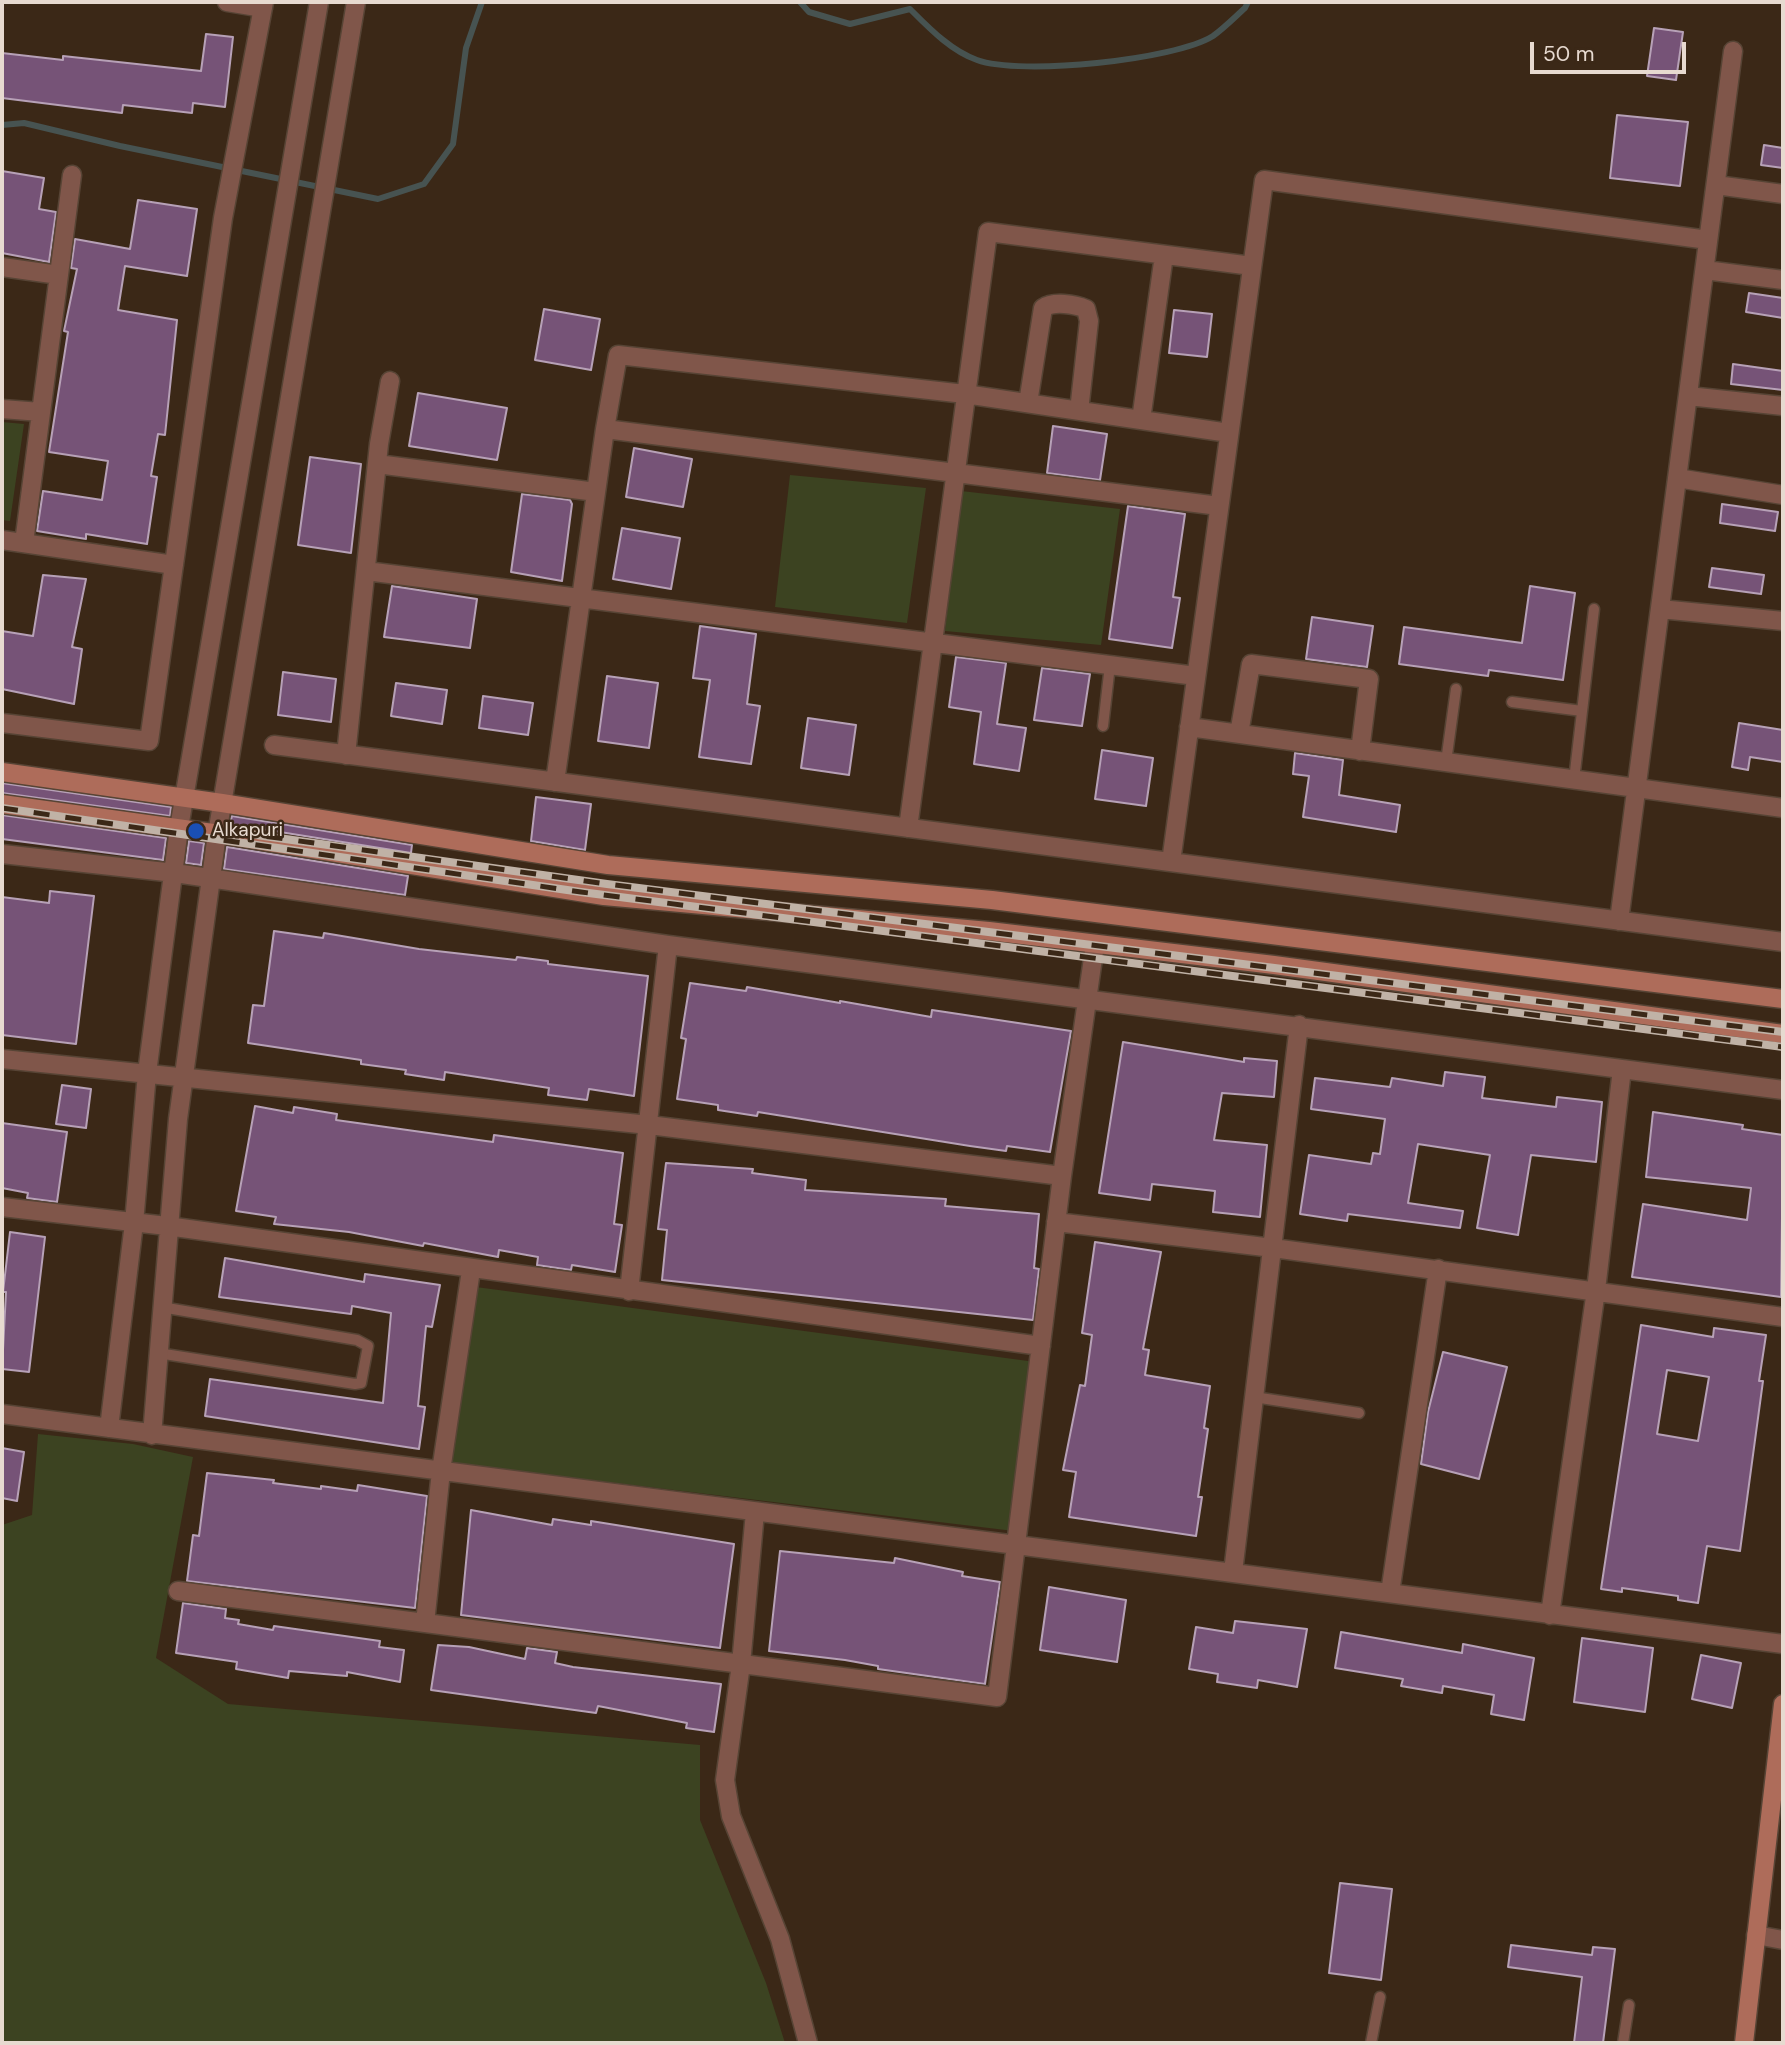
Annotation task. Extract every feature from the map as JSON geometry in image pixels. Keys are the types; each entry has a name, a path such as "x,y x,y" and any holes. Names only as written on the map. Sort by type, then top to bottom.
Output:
{"main road":[{"path":"2,772 222,803 608,865 992,900 1783,999"},
{"path":"2,804 179,828 604,896 989,931 1783,1034"},
{"path":"1744,2043 1783,1709"}],"street":[{"path":"2,723 149,741 223,218 264,5 227,2"},
{"path":"109,1428 182,797 319,2"},
{"path":"152,1435 167,1226 217,834 356,2"},
{"path":"1619,921 1733,51"},
{"path":"24,543 72,175"},
{"path":"1171,862 1264,180 1708,240"},
{"path":"1716,185 1783,194"},
{"path":"908,828 988,232 1252,266"},
{"path":"1140,420 1164,255"},
{"path":"2,267 60,275"},
{"path":"1704,270 1783,281"},
{"path":"1028,403 1043,308 1053,304 1081,307 1086,309 1089,321 1079,411"},
{"path":"555,782 618,355 965,394 1229,433"},
{"path":"346,755 377,464 390,382"},
{"path":"1688,396 1783,406"},
{"path":"2,409 41,412"},
{"path":"605,429 1219,506"},
{"path":"377,464 596,492"},
{"path":"1678,478 1783,495"},
{"path":"2,540 174,565"},
{"path":"366,571 1196,677"},
{"path":"1660,609 1783,621"},
{"path":"1239,734 1251,664 1369,679 1360,751"},
{"path":"1189,727 1783,808"},
{"path":"274,745 1783,942"},
{"path":"2,854 175,873 668,945 1300,1025 1783,1090"},
{"path":"178,1591 997,1697 1085,999 1095,944"},
{"path":"629,1290 668,945"},
{"path":"1233,1572 1300,1025"},
{"path":"2,1059 649,1125 1062,1176"},
{"path":"1550,1615 1596,1290 1622,1069"},
{"path":"2,1207 167,1226 471,1270 1041,1346"},
{"path":"1056,1222 1438,1269 1783,1317"},
{"path":"1390,1593 1438,1269"},
{"path":"425,1623 441,1471 471,1270"},
{"path":"2,1414 1783,1644"},
{"path":"755,1511 741,1664 725,1780 732,1816 780,1939 808,2043"},
{"path":"1756,1935 1783,1940"}],"lane":[{"path":"1574,780 1594,609"},
{"path":"1103,726 1110,666"},
{"path":"1446,762 1456,689"},
{"path":"1512,702 1582,711"},
{"path":"158,1353 355,1384 361,1383 368,1346 357,1340 161,1307"},
{"path":"1254,1397 1359,1413"},
{"path":"1371,2043 1380,1997"},
{"path":"1623,2043 1629,2005"}],"green space":[{"path":"2,422 24,424 10,521 2,520"},
{"path":"790,475 926,488 907,623 775,607"},
{"path":"961,491 1120,509 1101,645 945,631"},
{"path":"476,1287 1043,1363 1022,1532 450,1463"},
{"path":"38,1434 133,1444 193,1457 156,1658 228,1704 700,1745 700,1820 766,1983 785,2043 2,2043 2,1525 32,1515"}],"building":[{"path":"1654,28 1683,32 1676,80 1647,76"},
{"path":"206,34 233,37 225,107 193,103 192,113 123,105 122,113 2,98 2,53 63,60 63,56 201,71"},
{"path":"1617,115 1688,122 1680,186 1610,178"},
{"path":"1764,145 1783,148 1783,168 1761,165"},
{"path":"2,171 44,178 39,209 56,212 49,262 2,253"},
{"path":"138,200 197,209 187,276 125,266 118,310 177,320 165,435 158,434 151,476 157,477 147,544 86,534 86,539 37,531 43,491 102,500 108,461 49,452 68,332 64,331 77,269 71,268 75,239 130,249"},
{"path":"1749,293 1783,298 1783,318 1746,312"},
{"path":"544,309 600,319 591,370 535,360"},
{"path":"1174,310 1212,314 1207,357 1169,353"},
{"path":"1733,364 1783,371 1783,390 1731,384"},
{"path":"418,393 507,408 497,460 409,446"},
{"path":"1053,426 1107,434 1100,480 1047,473"},
{"path":"634,448 692,459 683,507 626,497"},
{"path":"310,457 361,464 351,553 298,545"},
{"path":"522,494 570,500 572,504 562,581 511,572"},
{"path":"1722,504 1778,512 1775,531 1720,523"},
{"path":"1128,506 1185,514 1173,597 1180,598 1172,648 1109,639"},
{"path":"622,528 680,538 671,589 613,579"},
{"path":"1712,568 1764,575 1761,594 1709,587"},
{"path":"43,575 86,579 72,647 82,649 74,704 2,689 2,631 33,636"},
{"path":"392,586 477,599 470,648 384,637"},
{"path":"1530,586 1575,593 1563,680 1489,670 1488,676 1399,664 1404,627 1522,643"},
{"path":"1312,617 1373,626 1367,667 1306,659"},
{"path":"700,626 756,634 747,704 760,706 751,764 699,757 710,680 693,678"},
{"path":"956,657 1006,663 997,724 1026,728 1019,771 974,764 981,712 949,707"},
{"path":"1042,668 1090,674 1082,726 1034,720"},
{"path":"283,672 336,679 331,722 278,715"},
{"path":"607,676 658,683 649,748 598,741"},
{"path":"396,683 447,690 442,724 391,716"},
{"path":"483,696 533,703 528,735 479,728"},
{"path":"808,718 856,725 849,775 801,768"},
{"path":"1739,723 1783,730 1783,762 1750,757 1748,770 1732,767"},
{"path":"1102,750 1153,758 1146,806 1095,799"},
{"path":"1295,753 1343,760 1339,795 1400,805 1396,832 1303,817 1309,776 1293,774"},
{"path":"2,783 171,807 170,816 2,793"},
{"path":"536,797 591,804 585,850 531,841"},
{"path":"2,815 166,838 163,860 2,839"},
{"path":"232,816 412,845 411,853 230,824"},
{"path":"189,841 204,843 201,865 186,863"},
{"path":"227,847 408,876 405,895 224,869"},
{"path":"50,891 94,896 76,1044 2,1035 2,897 49,903"},
{"path":"274,931 323,938 324,933 419,949 516,960 517,957 548,961 548,964 648,976 634,1096 589,1089 587,1100 548,1095 549,1088 445,1072 444,1080 405,1074 406,1070 361,1064 361,1060 248,1043 253,1005 264,1006"},
{"path":"690,983 746,991 747,987 931,1017 932,1010 1071,1031 1050,1152 1007,1146 1006,1151 758,1112 757,1116 718,1110 718,1105 677,1099 686,1039 681,1038"},
{"path":"1123,1042 1244,1062 1244,1058 1277,1061 1274,1097 1222,1093 1214,1140 1267,1145 1260,1217 1213,1212 1215,1191 1152,1184 1150,1200 1099,1193"},
{"path":"1445,1072 1485,1077 1482,1098 1556,1107 1557,1097 1602,1102 1596,1162 1531,1155 1518,1235 1477,1228 1490,1155 1418,1144 1408,1203 1463,1211 1460,1228 1348,1214 1347,1221 1300,1214 1309,1155 1371,1164 1373,1153 1380,1154 1385,1119 1311,1109 1315,1078 1390,1087 1392,1078 1443,1086"},
{"path":"62,1085 91,1089 86,1128 56,1124"},
{"path":"255,1106 293,1113 294,1107 337,1114 336,1120 493,1142 494,1135 623,1153 614,1224 622,1225 615,1272 572,1265 571,1270 537,1265 538,1257 499,1250 498,1257 424,1243 423,1246 349,1232 274,1224 276,1217 236,1211"},
{"path":"1653,1112 1743,1125 1742,1129 1783,1135 1781,1297 1632,1277 1643,1204 1747,1220 1751,1188 1646,1177"},
{"path":"2,1123 67,1132 57,1202 27,1198 28,1193 2,1188"},
{"path":"666,1163 753,1169 752,1173 806,1180 805,1190 946,1199 945,1206 1039,1214 1034,1268 1039,1269 1033,1320 662,1280 667,1230 658,1229"},
{"path":"10,1232 45,1237 29,1372 2,1369 6,1292 3,1292"},
{"path":"1095,1242 1161,1252 1143,1349 1149,1350 1145,1375 1210,1386 1204,1428 1208,1429 1198,1497 1202,1497 1196,1536 1069,1517 1076,1472 1063,1470 1080,1385 1085,1386 1092,1335 1082,1333"},
{"path":"225,1258 364,1282 365,1274 440,1285 432,1327 426,1326 418,1406 425,1407 419,1449 205,1416 210,1379 383,1403 391,1313 352,1306 351,1314 219,1297"},
{"path":"1641,1325 1713,1337 1714,1328 1766,1335 1759,1381 1763,1381 1740,1551 1707,1546 1698,1603 1678,1600 1678,1596 1622,1588 1622,1592 1601,1589","holes":["1667,1370 1709,1377 1698,1441 1657,1434"]},
{"path":"1443,1352 1507,1367 1479,1479 1421,1464 1428,1412"},
{"path":"2,1448 24,1452 17,1501 2,1498"},
{"path":"207,1473 274,1480 273,1483 321,1489 321,1486 357,1491 358,1485 427,1496 415,1608 187,1581 193,1535 199,1536"},
{"path":"471,1510 552,1525 553,1519 591,1525 591,1521 734,1544 720,1648 461,1615"},
{"path":"780,1551 894,1563 895,1558 963,1572 962,1576 1000,1582 985,1684 878,1669 878,1666 845,1660 769,1651"},
{"path":"1049,1587 1126,1600 1117,1662 1040,1650"},
{"path":"183,1603 226,1609 225,1618 239,1620 238,1624 273,1630 274,1626 380,1641 379,1647 404,1650 400,1682 347,1672 347,1676 289,1671 288,1678 236,1669 237,1662 176,1653"},
{"path":"1235,1621 1307,1629 1297,1687 1258,1680 1257,1688 1217,1682 1218,1674 1189,1669 1196,1627 1233,1633"},
{"path":"1341,1632 1462,1653 1463,1644 1534,1658 1524,1720 1491,1714 1494,1695 1443,1686 1442,1693 1401,1686 1403,1679 1335,1668"},
{"path":"1582,1638 1653,1648 1645,1712 1574,1702"},
{"path":"438,1645 469,1647 525,1659 527,1648 557,1652 555,1663 573,1667 721,1684 714,1732 686,1728 687,1723 598,1706 596,1713 431,1690"},
{"path":"1701,1655 1741,1663 1732,1708 1692,1699"},
{"path":"1340,1883 1392,1889 1381,1980 1329,1973"},
{"path":"1511,1945 1592,1955 1593,1947 1615,1949 1603,2043 1574,2043 1582,1977 1508,1967"}],"waterway":[{"path":"2,125 24,123 120,146 378,199 424,184 453,144 466,48 482,2"},
{"path":"800,2 809,12 850,24 910,9 941,38 967,56 998,65 1027,66 1097,63 1194,45 1217,33 1245,8 1248,2"}],"railway":[{"path":"2,808 581,892 1783,1047"},
{"path":"235,832 607,884 1783,1032"}],"place":[{"name":"Alkapuri","path":"196,831"}]}
